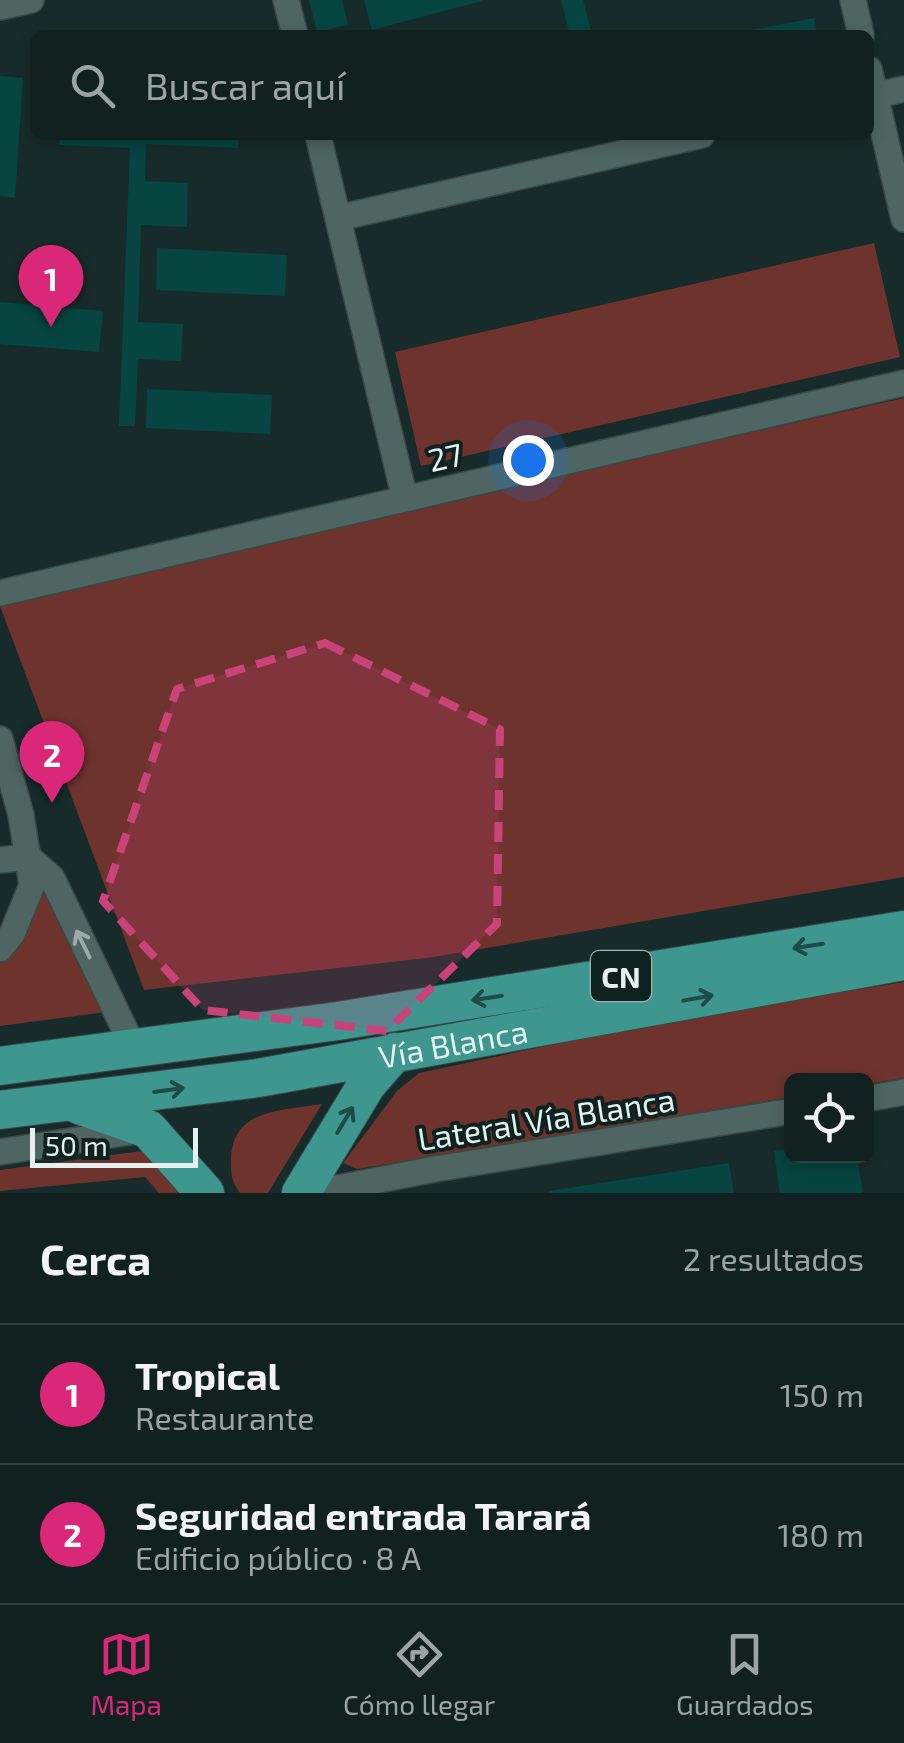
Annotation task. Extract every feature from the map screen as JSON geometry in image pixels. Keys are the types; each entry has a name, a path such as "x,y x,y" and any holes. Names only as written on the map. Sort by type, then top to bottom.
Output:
{"highway":[{"name":"Vía Blanca","path":"0,1066 338,1021 904,930"},
{"name":"Vía Blanca","path":"0,1110 258,1078 904,961"},
{"name":"CN","path":"0,1045 126,1032 338,1021"},
{"path":"301,1193 367,1084 395,1052 338,1021"},
{"path":"72,1102 148,1129 205,1193"}],"street":[{"path":"0,7 32,0"},
{"path":"286,0 293,30"},
{"path":"853,0 860,30"},
{"path":"874,96 904,89"},
{"path":"874,104 904,219"},
{"path":"319,140 405,499"},
{"path":"338,218 680,140"},
{"name":"27","path":"0,593 904,383"},
{"path":"0,739 21,815 32,885 12,934 0,949"},
{"path":"0,860 28,857 52,878 126,1032"},
{"path":"874,1097 904,1092"},
{"name":"Lateral Vía Blanca","path":"312,1193 784,1112"},
{"path":"0,1152 148,1129"}],"highlighted area":[{"path":"325,643 500,729 497,924 387,1031 203,1010 103,901 177,689"}],"shaded area":[{"path":"874,243 900,357 421,466 395,352"},
{"path":"904,398 904,877 427,958 144,990 0,606 86,582"},
{"path":"48,886 106,1012 0,1026 0,962 15,944"},
{"path":"904,982 904,1078 874,1083 874,1073 784,1073 784,1098 357,1169 343,1163 397,1091 419,1073 673,1019"},
{"path":"322,1104 268,1193 240,1193 231,1168 233,1145 239,1132 249,1122 275,1111"},
{"path":"142,1151 171,1163 194,1193 159,1193 145,1177 0,1191 0,1170"}],"building":[{"path":"309,0 342,0 348,25 316,30"},
{"path":"364,0 482,0 482,1 372,30"},
{"path":"561,0 583,0 591,30 569,30"},
{"path":"814,18 816,30 753,30"},
{"path":"0,76 23,78 15,198 0,196"},
{"path":"60,140 238,140 238,148 146,144 145,181 188,183 187,227 141,225 138,322 183,324 181,361 138,359 135,426 119,426 130,148 59,145"},
{"path":"157,248 287,255 285,296 156,290"},
{"path":"0,302 103,311 99,352 0,344"},
{"path":"147,389 272,395 270,434 146,428"},
{"path":"784,1150 784,1163 858,1163 863,1193 780,1193 774,1151"},
{"path":"729,1163 734,1193 549,1193 549,1191"}],"place":[{"name":"Tropical","path":"51,327"},
{"name":"Seguridad entrada Tarará","path":"52,803"}]}
